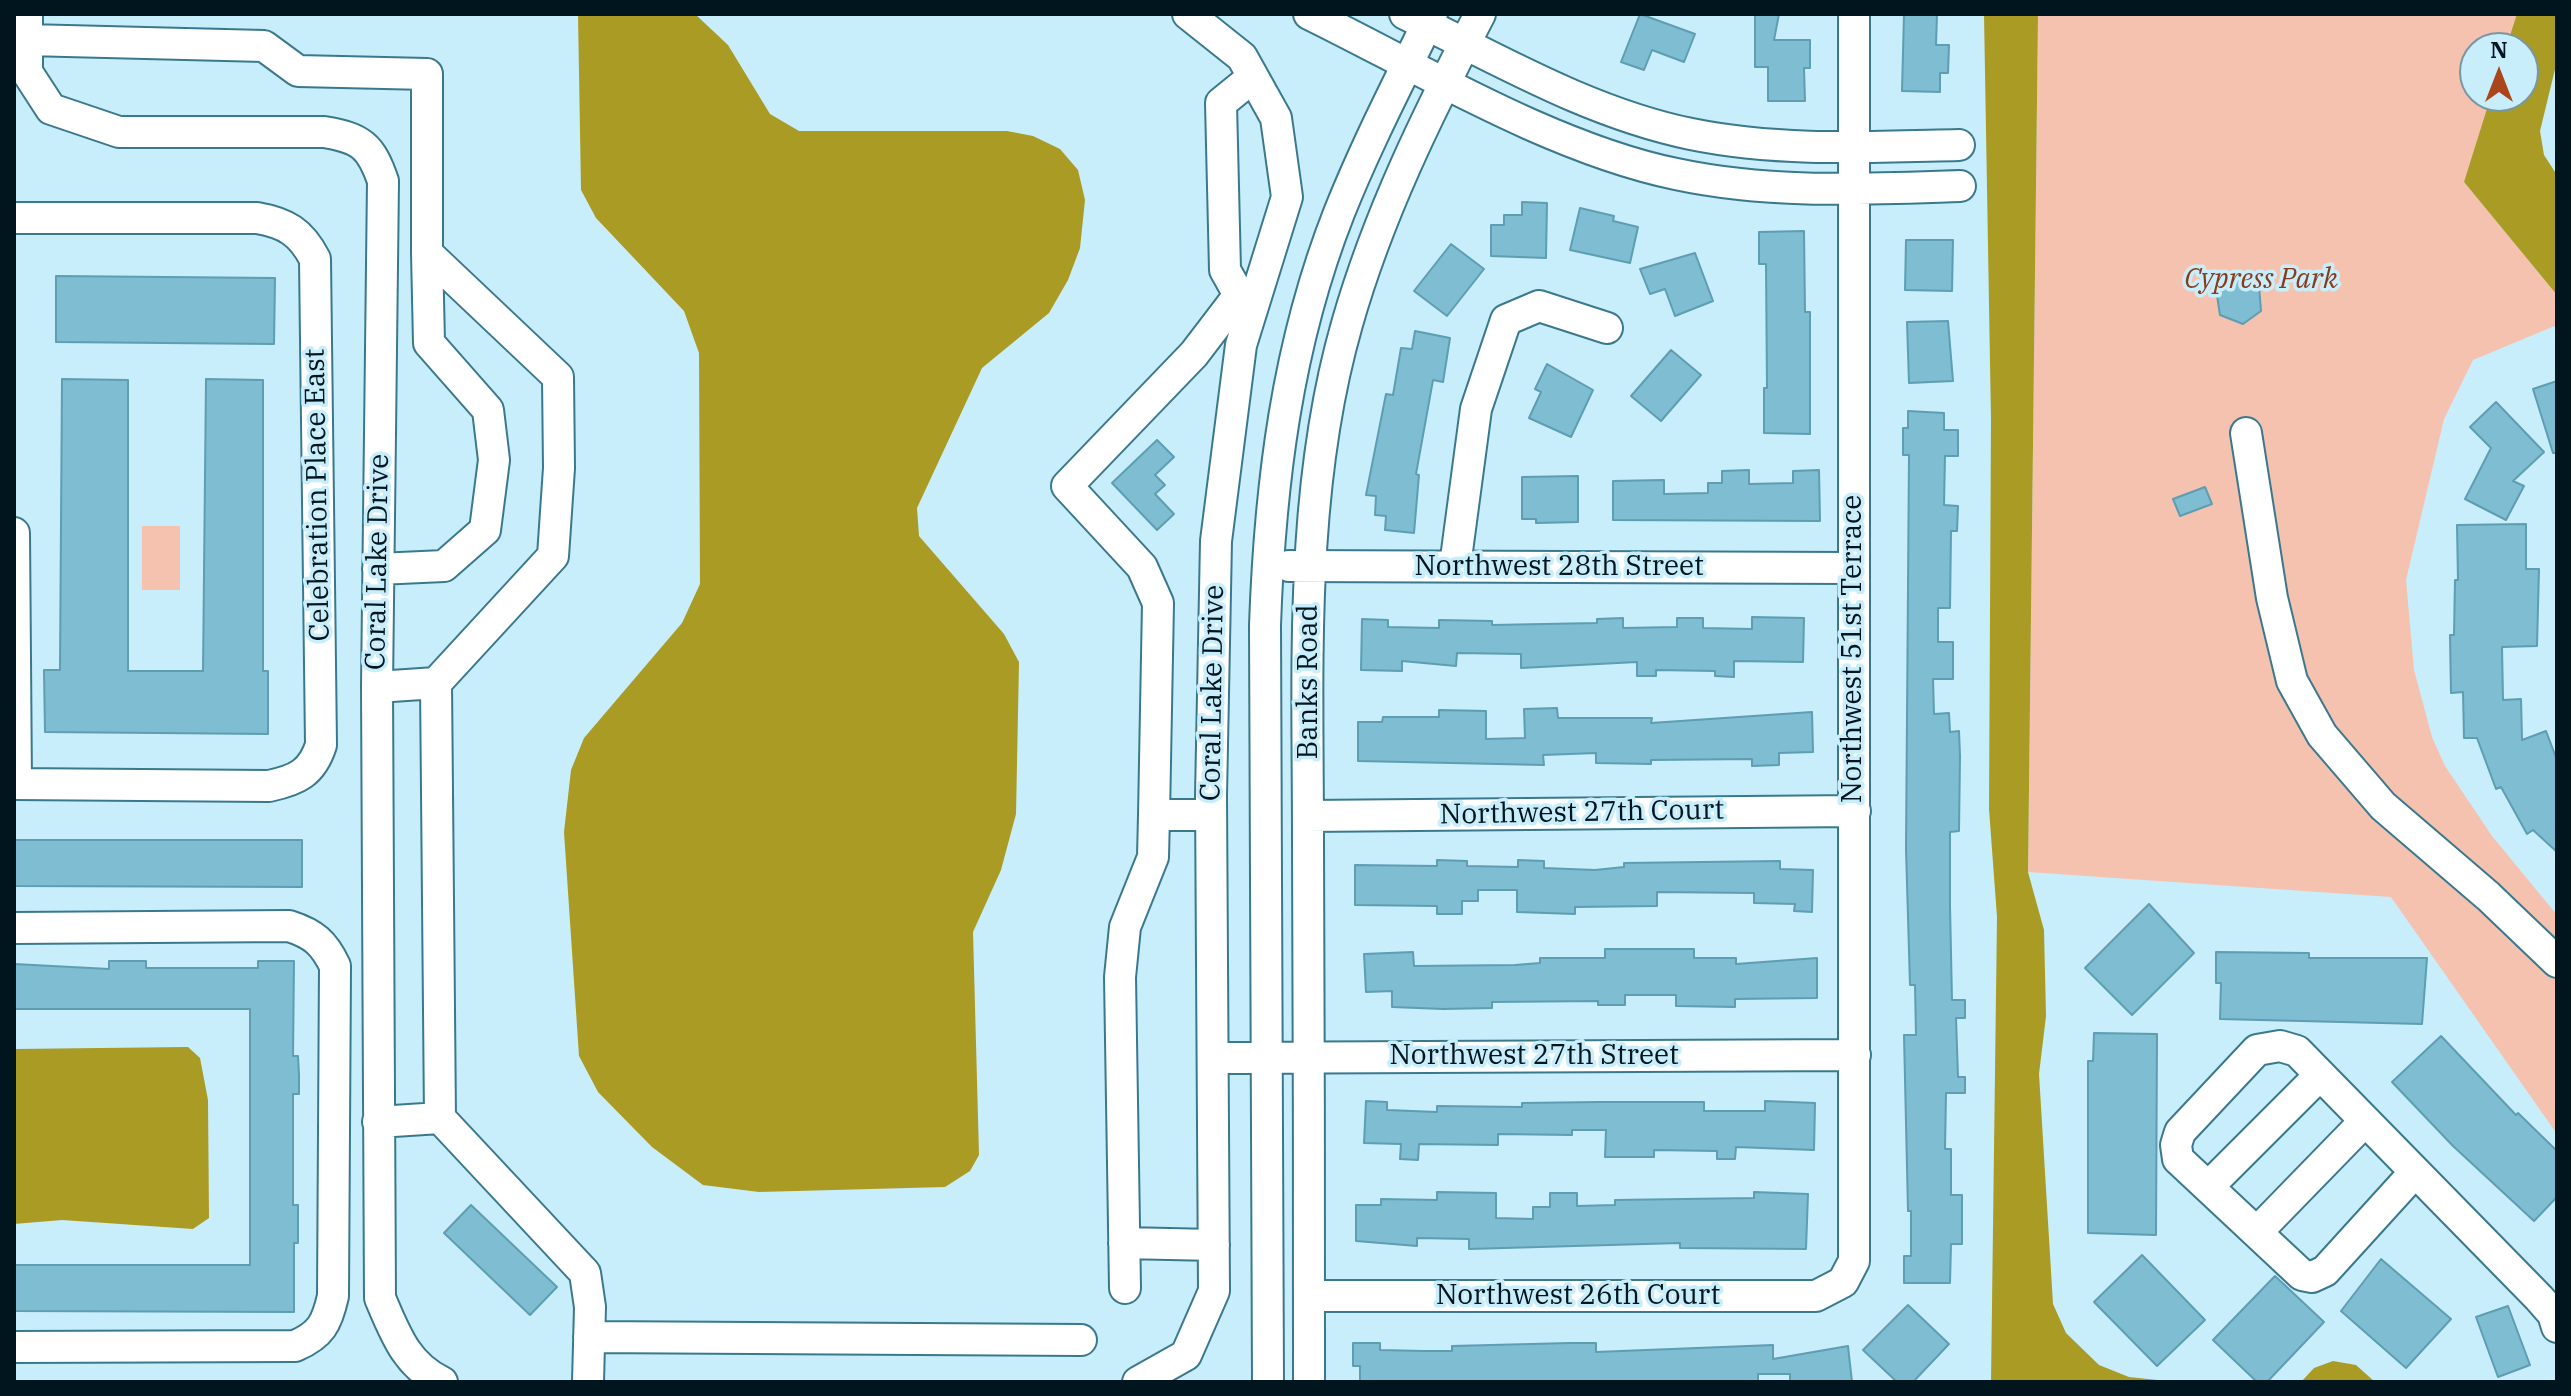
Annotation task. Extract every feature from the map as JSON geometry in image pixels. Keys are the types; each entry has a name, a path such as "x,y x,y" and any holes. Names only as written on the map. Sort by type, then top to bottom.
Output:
{"street":[{"name":"Coral Lake Drive","path":"1138,1382 1186,1355 1214,1291 1211,815 1216,541 1247,298 1287,197 1276,118 1242,57 1188,14"},
{"path":"1309,14 1563,138 1636,164 1715,181 1854,189 1960,186"},
{"name":"Banks Road","path":"1309,1382 1308,816 1310,566 1316,483 1346,326 1369,251 1399,178 1480,14"},
{"name":"Northwest 51st Terrace","path":"1843,1282 1854,1261 1855,811 1851,568 1854,14"},
{"path":"1421,18 1578,99 1652,124 1727,140 1854,147 1959,145"},
{"name":"Banks Road","path":"1268,1382 1267,566 1280,431 1296,355 1338,215 1408,63 1421,18"},
{"name":"Coral Lake Drive","path":"27,27 27,72 51,109 119,132 324,132 350,136 374,154 383,181 377,687 380,1298 399,1342 421,1372 442,1382"},
{"path":"27,27 264,46 298,71 427,74 429,343 488,410 494,460 485,530 444,566 378,569"},
{"path":"1125,1288 1120,977 1125,927 1153,857 1158,603 1142,567 1067,486 1247,298 1225,270 1221,103 1253,77"},
{"name":"Celebration Place East","path":"14,218 257,218 279,221 294,229 315,259 321,745 314,766 294,781 269,786 15,784"},
{"path":"382,243 427,249 558,377 559,468 553,556 436,683 440,1118 585,1273 590,1307 588,1382"},
{"path":"1455,566 1476,409 1506,320 1539,306 1607,328"},
{"path":"2246,433 2272,598 2292,681 2322,735 2383,806 2488,896 2557,962"},
{"path":"14,533 15,784"},
{"name":"Northwest 28th Street","path":"1267,566 1851,568"},
{"path":"377,687 436,683"},
{"name":"Northwest 27th Court","path":"1308,816 1855,811"},
{"path":"1154,815 1211,815"},
{"path":"14,928 289,926 309,932 325,945 335,966 333,1296 328,1321 315,1338 295,1346 14,1347"},
{"path":"2415,1172 2325,1271 2312,1277 2302,1275 2178,1159 2176,1145 2180,1132 2257,1050 2280,1046 2297,1051 2539,1298 2553,1314 2557,1327"},
{"name":"Northwest 27th Street","path":"1213,1058 1855,1055"},
{"path":"2208,1187 2320,1075"},
{"path":"378,1122 440,1118"},
{"path":"2257,1232 2365,1121"},
{"path":"1124,1243 1214,1245"},
{"name":"Northwest 26th Court","path":"1309,1296 1816,1296 1843,1282"},
{"path":"589,1337 1081,1340"}],"green space":[{"name":"Cypress Park","path":"2038,14 2522,14 2516,32 2459,32 2459,112 2488,112 2464,182 2557,295 2557,325 2473,360 2444,419 2406,580 2414,670 2432,737 2445,766 2492,836 2557,915 2557,1134 2391,897 2028,872"},
{"path":"142,526 180,526 180,590 142,590"}],"shaded area":[{"path":"578,14 695,14 728,45 770,114 799,131 1007,131 1033,136 1060,149 1078,170 1085,200 1080,248 1068,280 1049,313 982,368 917,508 919,536 1004,634 1019,662 1016,814 1001,870 973,932 979,1155 970,1171 945,1187 759,1192 703,1185 652,1147 598,1092 579,1056 564,832 571,770 584,738 682,623 700,584 699,353 684,311 596,218 581,190"},
{"path":"1984,14 2038,14 2028,872 2044,930 2046,1016 2039,1074 2053,1304 2066,1333 2099,1365 2129,1377 2177,1382 1991,1382 1997,917 1989,809 1991,420"},
{"path":"2517,14 2557,14 2557,61 2540,131 2544,155 2557,175 2557,295 2464,182 2486,112 2539,112 2539,32 2511,32"},
{"path":"188,1047 200,1058 208,1100 209,1218 193,1229 62,1220 14,1224 14,1049"},
{"path":"2333,1361 2356,1365 2375,1382 2301,1382 2314,1368"}],"building":[{"path":"1640,14 1695,34 1684,62 1652,50 1644,70 1621,62"},
{"path":"1755,14 1779,14 1774,40 1810,40 1810,68 1804,68 1805,101 1768,101 1768,67 1755,67"},
{"path":"1904,14 1937,14 1936,45 1949,45 1948,73 1940,73 1940,92 1902,91"},
{"path":"1522,202 1547,203 1546,258 1491,256 1491,225 1504,225 1504,215 1522,215"},
{"path":"1580,208 1614,216 1613,221 1638,227 1630,263 1570,250"},
{"path":"1804,231 1805,312 1810,312 1810,434 1764,433 1764,388 1767,388 1766,264 1759,264 1759,232"},
{"path":"1906,240 1953,240 1952,291 1905,290"},
{"path":"1451,244 1484,269 1447,316 1414,291"},
{"path":"1695,253 1713,301 1675,316 1665,289 1650,294 1640,269"},
{"path":"56,276 275,278 274,344 56,342"},
{"path":"2235,276 2259,286 2261,311 2243,324 2220,315 2216,289"},
{"path":"1948,321 1953,381 1909,383 1907,322"},
{"path":"1415,331 1450,338 1443,382 1433,380 1416,474 1419,475 1414,533 1385,530 1386,516 1375,515 1376,496 1366,495 1386,394 1393,395 1401,348 1412,349"},
{"path":"1671,350 1701,375 1661,421 1631,396"},
{"path":"1547,364 1593,390 1571,437 1529,418 1541,392 1535,389"},
{"path":"62,379 128,380 128,671 203,671 206,379 263,380 263,671 268,671 268,734 45,732 44,670 60,670"},
{"path":"2557,381 2557,453 2553,453 2533,389"},
{"path":"2496,402 2544,452 2513,481 2524,486 2506,520 2465,499 2491,448 2470,427"},
{"path":"1908,411 1944,413 1944,430 1958,430 1958,456 1945,456 1944,505 1958,506 1957,531 1951,531 1950,608 1938,608 1938,642 1953,642 1953,679 1933,679 1934,714 1949,713 1950,732 1959,731 1960,756 1959,831 1950,832 1950,906 1952,1000 1965,1000 1965,1018 1956,1018 1958,1077 1965,1077 1965,1093 1946,1093 1945,1149 1951,1149 1951,1195 1962,1195 1962,1244 1951,1244 1950,1283 1904,1283 1904,1256 1911,1256 1911,1211 1908,1211 1904,1035 1916,1035 1915,985 1910,985 1906,849 1909,455 1903,455 1903,428 1908,428"},
{"path":"1157,440 1174,457 1155,475 1165,485 1155,494 1174,514 1157,530 1112,483"},
{"path":"1749,470 1749,484 1793,483 1793,471 1819,470 1820,521 1613,520 1613,481 1664,480 1664,494 1708,493 1708,483 1722,483 1722,471"},
{"path":"1578,476 1578,522 1536,523 1536,519 1522,519 1522,477"},
{"path":"2205,487 2212,504 2180,516 2173,499"},
{"path":"2526,524 2526,569 2539,569 2537,646 2502,647 2503,700 2521,699 2522,740 2546,731 2557,760 2557,852 2533,830 2527,834 2501,787 2496,789 2477,738 2464,738 2463,692 2451,693 2450,635 2454,635 2455,580 2458,580 2457,525"},
{"path":"1752,617 1804,618 1803,662 1734,661 1734,677 1715,676 1715,671 1656,670 1656,676 1637,676 1637,662 1521,668 1521,654 1457,653 1456,666 1402,661 1402,671 1361,670 1362,619 1388,620 1388,627 1439,628 1439,620 1492,621 1492,625 1597,623 1597,619 1623,618 1623,628 1677,627 1677,618 1703,618 1703,628 1752,629"},
{"path":"1557,708 1558,718 1652,718 1651,723 1812,712 1813,752 1779,753 1779,765 1752,766 1752,759 1651,760 1651,764 1596,763 1596,753 1543,755 1544,765 1358,761 1358,722 1382,722 1383,717 1439,717 1439,710 1486,711 1486,739 1525,738 1524,709"},
{"path":"14,840 302,840 302,887 14,886"},
{"path":"1437,860 1467,861 1467,866 1518,867 1518,860 1544,861 1544,868 1595,870 1624,867 1624,863 1780,861 1780,869 1813,870 1812,912 1794,911 1795,904 1754,903 1754,893 1657,892 1657,906 1575,907 1575,914 1517,912 1517,890 1478,890 1478,901 1462,901 1462,914 1437,914 1437,906 1355,905 1355,865 1437,866"},
{"path":"2149,904 2194,953 2132,1015 2085,968"},
{"path":"1605,949 1694,949 1694,958 1736,958 1736,964 1817,958 1817,998 1735,999 1735,1007 1676,1006 1676,995 1625,995 1625,1005 1598,1005 1598,1001 1492,1002 1492,1008 1443,1009 1392,1007 1392,991 1366,992 1364,954 1413,952 1414,966 1515,965 1540,963 1540,958 1605,958"},
{"path":"2216,952 2309,953 2309,958 2427,958 2422,1024 2220,1019 2221,983 2216,983"},
{"path":"109,961 146,961 146,968 258,968 258,961 294,961 293,1056 298,1056 299,1094 293,1094 293,1205 298,1205 298,1243 294,1243 294,1312 14,1311 14,1265 250,1265 250,1009 14,1009 14,964 109,969"},
{"path":"2094,1033 2157,1034 2156,1235 2088,1233 2088,1061 2093,1061"},
{"path":"2441,1036 2516,1115 2518,1113 2557,1151 2557,1197 2534,1221 2453,1146 2392,1082"},
{"path":"1366,1101 1387,1102 1387,1110 1437,1112 1437,1106 1522,1107 1522,1103 1704,1102 1704,1111 1765,1111 1765,1101 1815,1103 1814,1150 1736,1147 1735,1159 1717,1159 1717,1151 1654,1150 1654,1157 1605,1157 1606,1130 1572,1130 1572,1135 1498,1134 1498,1145 1419,1144 1418,1160 1400,1159 1401,1144 1364,1143"},
{"path":"1437,1192 1496,1193 1496,1218 1533,1219 1533,1207 1550,1207 1550,1193 1577,1193 1577,1206 1615,1205 1615,1200 1754,1198 1754,1192 1808,1194 1806,1249 1680,1248 1680,1243 1469,1249 1469,1239 1417,1238 1417,1246 1356,1241 1356,1205 1381,1205 1381,1199 1437,1200"},
{"path":"471,1205 557,1287 530,1315 444,1233"},
{"path":"2142,1255 2205,1320 2157,1366 2094,1302"},
{"path":"2381,1259 2451,1319 2406,1368 2341,1311"},
{"path":"2275,1276 2324,1322 2267,1382 2257,1382 2213,1340"},
{"path":"1908,1305 1949,1344 1913,1382 1897,1382 1863,1350"},
{"path":"2508,1306 2530,1365 2498,1377 2476,1317"},
{"path":"1353,1343 1380,1343 1380,1350 1452,1351 1452,1346 1596,1343 1596,1352 1773,1345 1773,1359 1848,1346 1852,1382 1790,1382 1790,1374 1758,1374 1758,1382 1360,1382 1360,1366 1353,1366"}]}
